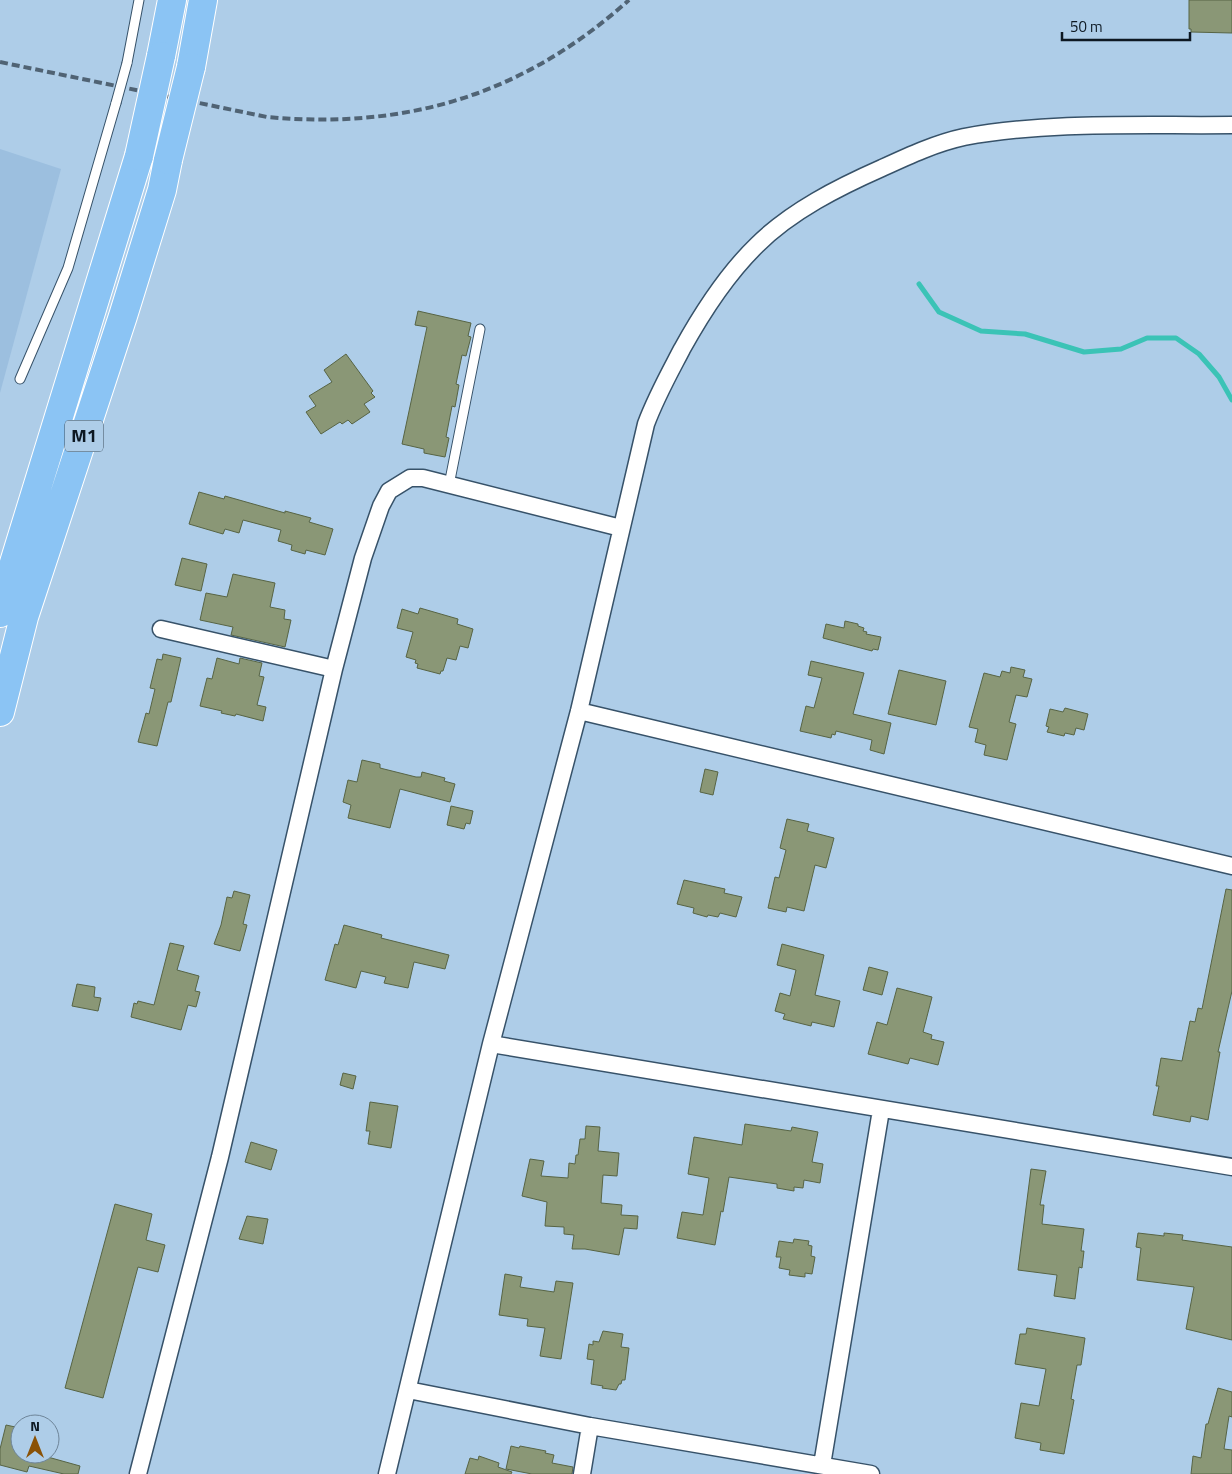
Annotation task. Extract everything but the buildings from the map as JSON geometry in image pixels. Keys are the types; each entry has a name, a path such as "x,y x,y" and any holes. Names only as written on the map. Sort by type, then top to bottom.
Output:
{"highway":[{"name":"M1","path":"0,613 139,156 172,0"},
{"name":"M1","path":"0,712 24,617 123,316 162,190 190,68 203,0"}],"street":[{"path":"387,1474 491,1044 579,711 646,424 654,402 708,304 737,266 758,244 786,221 869,173 903,158 962,138 1038,128 1232,125"},
{"path":"138,1474 220,1157 334,669 363,558 388,491 410,478 423,478 621,528"},
{"path":"161,629 334,669"},
{"path":"579,711 1232,866"},
{"path":"491,1044 1232,1167"},
{"path":"822,1465 881,1110"},
{"path":"408,1390 590,1426 871,1474"},
{"path":"582,1474 590,1426"}],"lane":[{"path":"20,379 68,268 127,63 139,0"},
{"path":"449,485 480,329"}],"shaded area":[{"path":"0,149 61,169 0,393"}],"waterway":[{"path":"919,284 939,312 981,331 1025,334 1084,352 1121,349 1147,338 1176,338 1199,354 1219,377 1232,400"}],"railway":[{"path":"0,62 267,117 319,120 368,117 416,110 461,99 505,82 548,60 589,33 629,0"}]}
